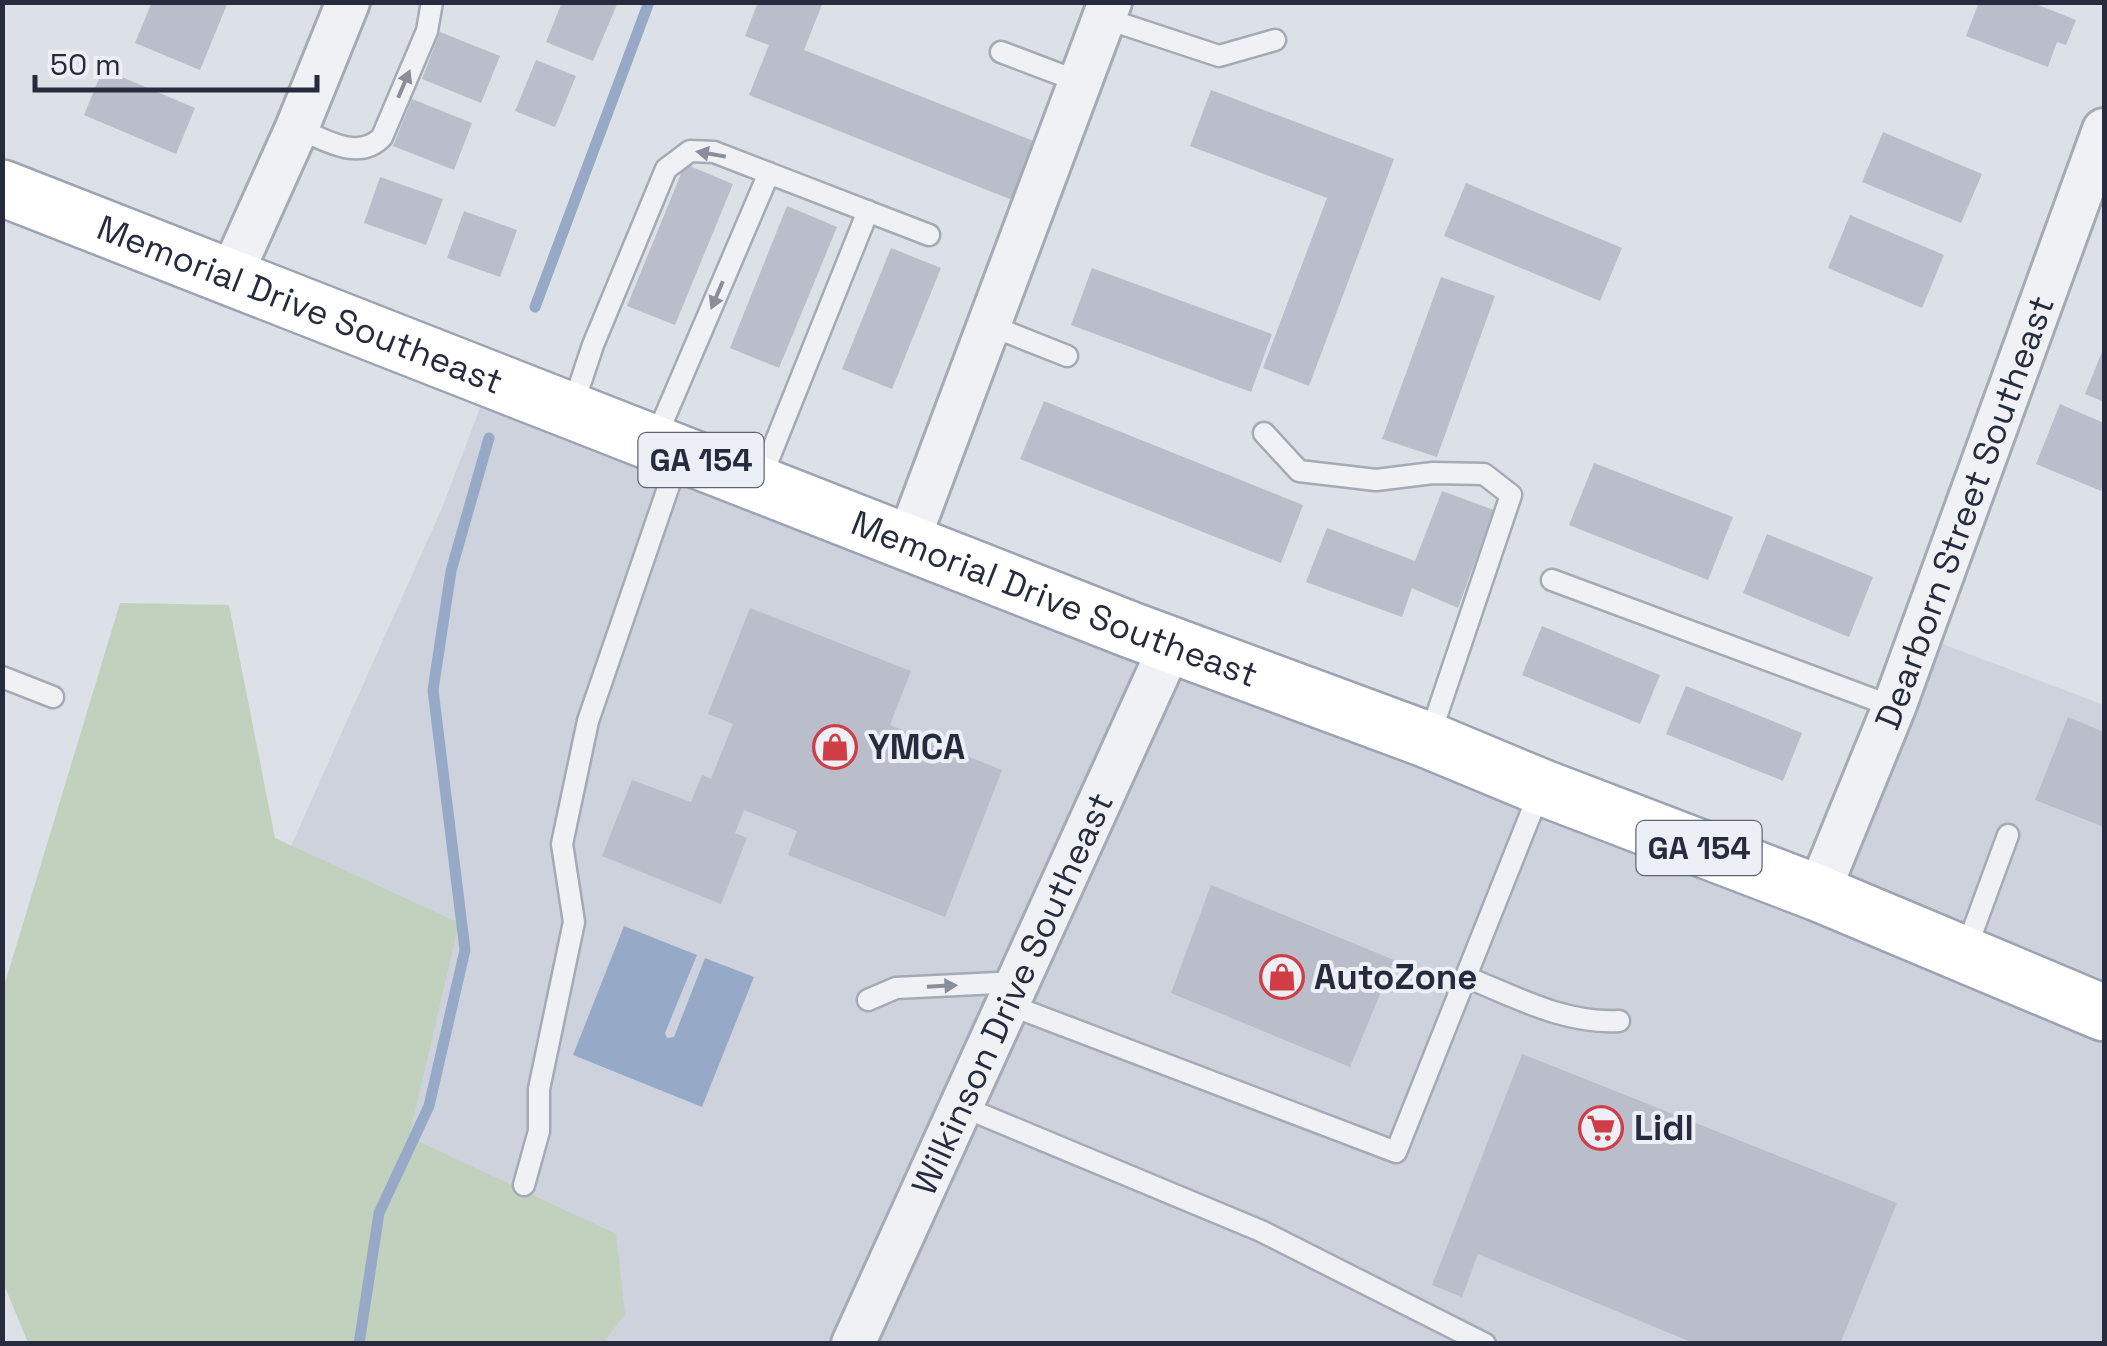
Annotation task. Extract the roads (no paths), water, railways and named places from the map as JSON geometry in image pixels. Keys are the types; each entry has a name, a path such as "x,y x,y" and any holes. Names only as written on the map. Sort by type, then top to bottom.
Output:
{"main road":[{"name":"Memorial Drive Southeast","path":"2,188 1171,645 1428,740 1818,894 2104,1013"}],"street":[{"path":"230,277 348,2"},
{"path":"908,542 1107,10"},
{"name":"Dearborn Street Southeast","path":"1818,894 1894,707 2104,130"},
{"name":"Wilkinson Drive Southeast","path":"853,1344 1171,645"}],"lane":[{"path":"297,128 353,150 372,146 382,137 427,31 432,2"},
{"path":"1107,10 1219,56 1275,40"},
{"path":"1002,52 1080,82"},
{"path":"572,410 593,345 666,169 690,151 714,152 930,235"},
{"path":"524,1185 539,1131 539,1089 574,922 562,844 584,738 667,447 769,173"},
{"path":"760,483 868,212"},
{"path":"989,325 1066,356"},
{"path":"1264,433 1298,471 1376,480 1433,473 1484,474 1511,496 1428,740"},
{"path":"1552,580 1894,707"},
{"path":"2,677 53,697"},
{"path":"868,1000 896,988 1012,993 1396,1152 1541,787"},
{"path":"1964,954 2008,835"},
{"path":"1466,977 1564,1016 1596,1022 1619,1020"},
{"path":"961,1106 1261,1231 1485,1344"}],"water":[{"path":"624,926 697,955 665,1033 667,1038 674,1037 705,958 754,977 702,1107 573,1055"}],"waterway":[{"path":"535,307 649,2"},
{"path":"359,1344 379,1213 429,1106 465,950 433,690 451,571 489,438"}],"place":[{"name":"YMCA","path":"835,747"},
{"name":"AutoZone","path":"1282,977"},
{"name":"Lidl","path":"1601,1128"}]}
